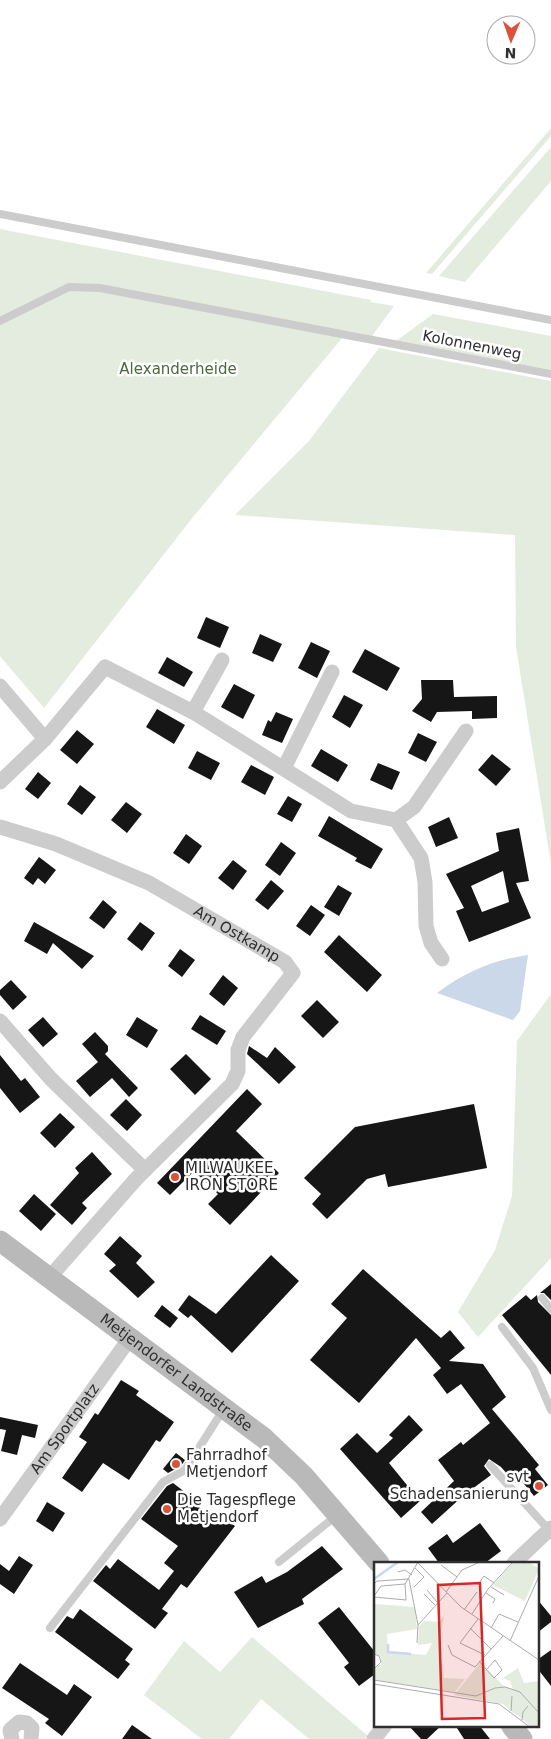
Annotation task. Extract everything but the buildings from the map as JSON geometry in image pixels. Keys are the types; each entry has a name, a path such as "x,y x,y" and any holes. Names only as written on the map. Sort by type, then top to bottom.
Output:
{"main road":[{"name":"Metjendorfer Landstraße","path":"0,1242 276,1449 338,1513 378,1562"},
{"path":"512,1726 522,1739"}],"street":[{"path":"192,712 222,660"},
{"path":"0,782 45,739 105,667 192,712 350,811 396,820 421,858 425,882 426,926 431,943 442,959"},
{"path":"284,768 332,672"},
{"path":"0,686 45,739"},
{"path":"396,820 414,807 466,731"},
{"name":"Am Ostkamp","path":"0,827 56,844 149,883 285,962 293,973 243,1037 238,1050 238,1071 232,1084 145,1170 48,1278"},
{"path":"0,1021 51,1079 145,1170"},
{"name":"Am Sportplatz","path":"0,1519 130,1338"},
{"path":"515,1562 550,1529"},
{"path":"12,1739 10,1730 19,1722 27,1723 32,1728 31,1739"},
{"path":"374,1739 384,1726"}],"lane":[{"path":"0,214 551,320"},
{"name":"Kolonnenweg","path":"0,321 69,286 100,288 551,374"},
{"path":"542,1298 551,1309"},
{"path":"502,1328 533,1368 551,1410"},
{"path":"50,1628 163,1482 185,1470 224,1409"},
{"path":"490,1465 550,1529"},
{"path":"279,1562 338,1513"}],"green space":[{"path":"551,128 551,136 432,274 426,273"},
{"path":"551,147 551,181 465,282 439,276"},
{"name":"Alexanderheide","path":"0,229 394,306 372,336 348,331 193,517 44,708 0,656"},
{"path":"433,314 551,336 551,370 396,341"},
{"path":"379,348 551,381 551,864 516,647 515,535 235,515 309,441"},
{"path":"551,994 551,1258 478,1337 458,1312 495,1250 512,1196 517,1041"},
{"path":"252,1637 368,1736 365,1739 309,1739 261,1699 229,1739 202,1739 144,1695 184,1641 220,1672"}],"water":[{"path":"528,955 520,1011 513,1020 437,993 458,979 480,968 503,960"}],"place":[{"name":"MILWAUKEE IRON STORE","path":"175,1177"},
{"name":"Fahrradhof Metjendorf","path":"176,1464"},
{"name":"svt Schadensanierung","path":"539,1486"},
{"name":"Die Tagespflege Metjendorf","path":"167,1509"}]}
